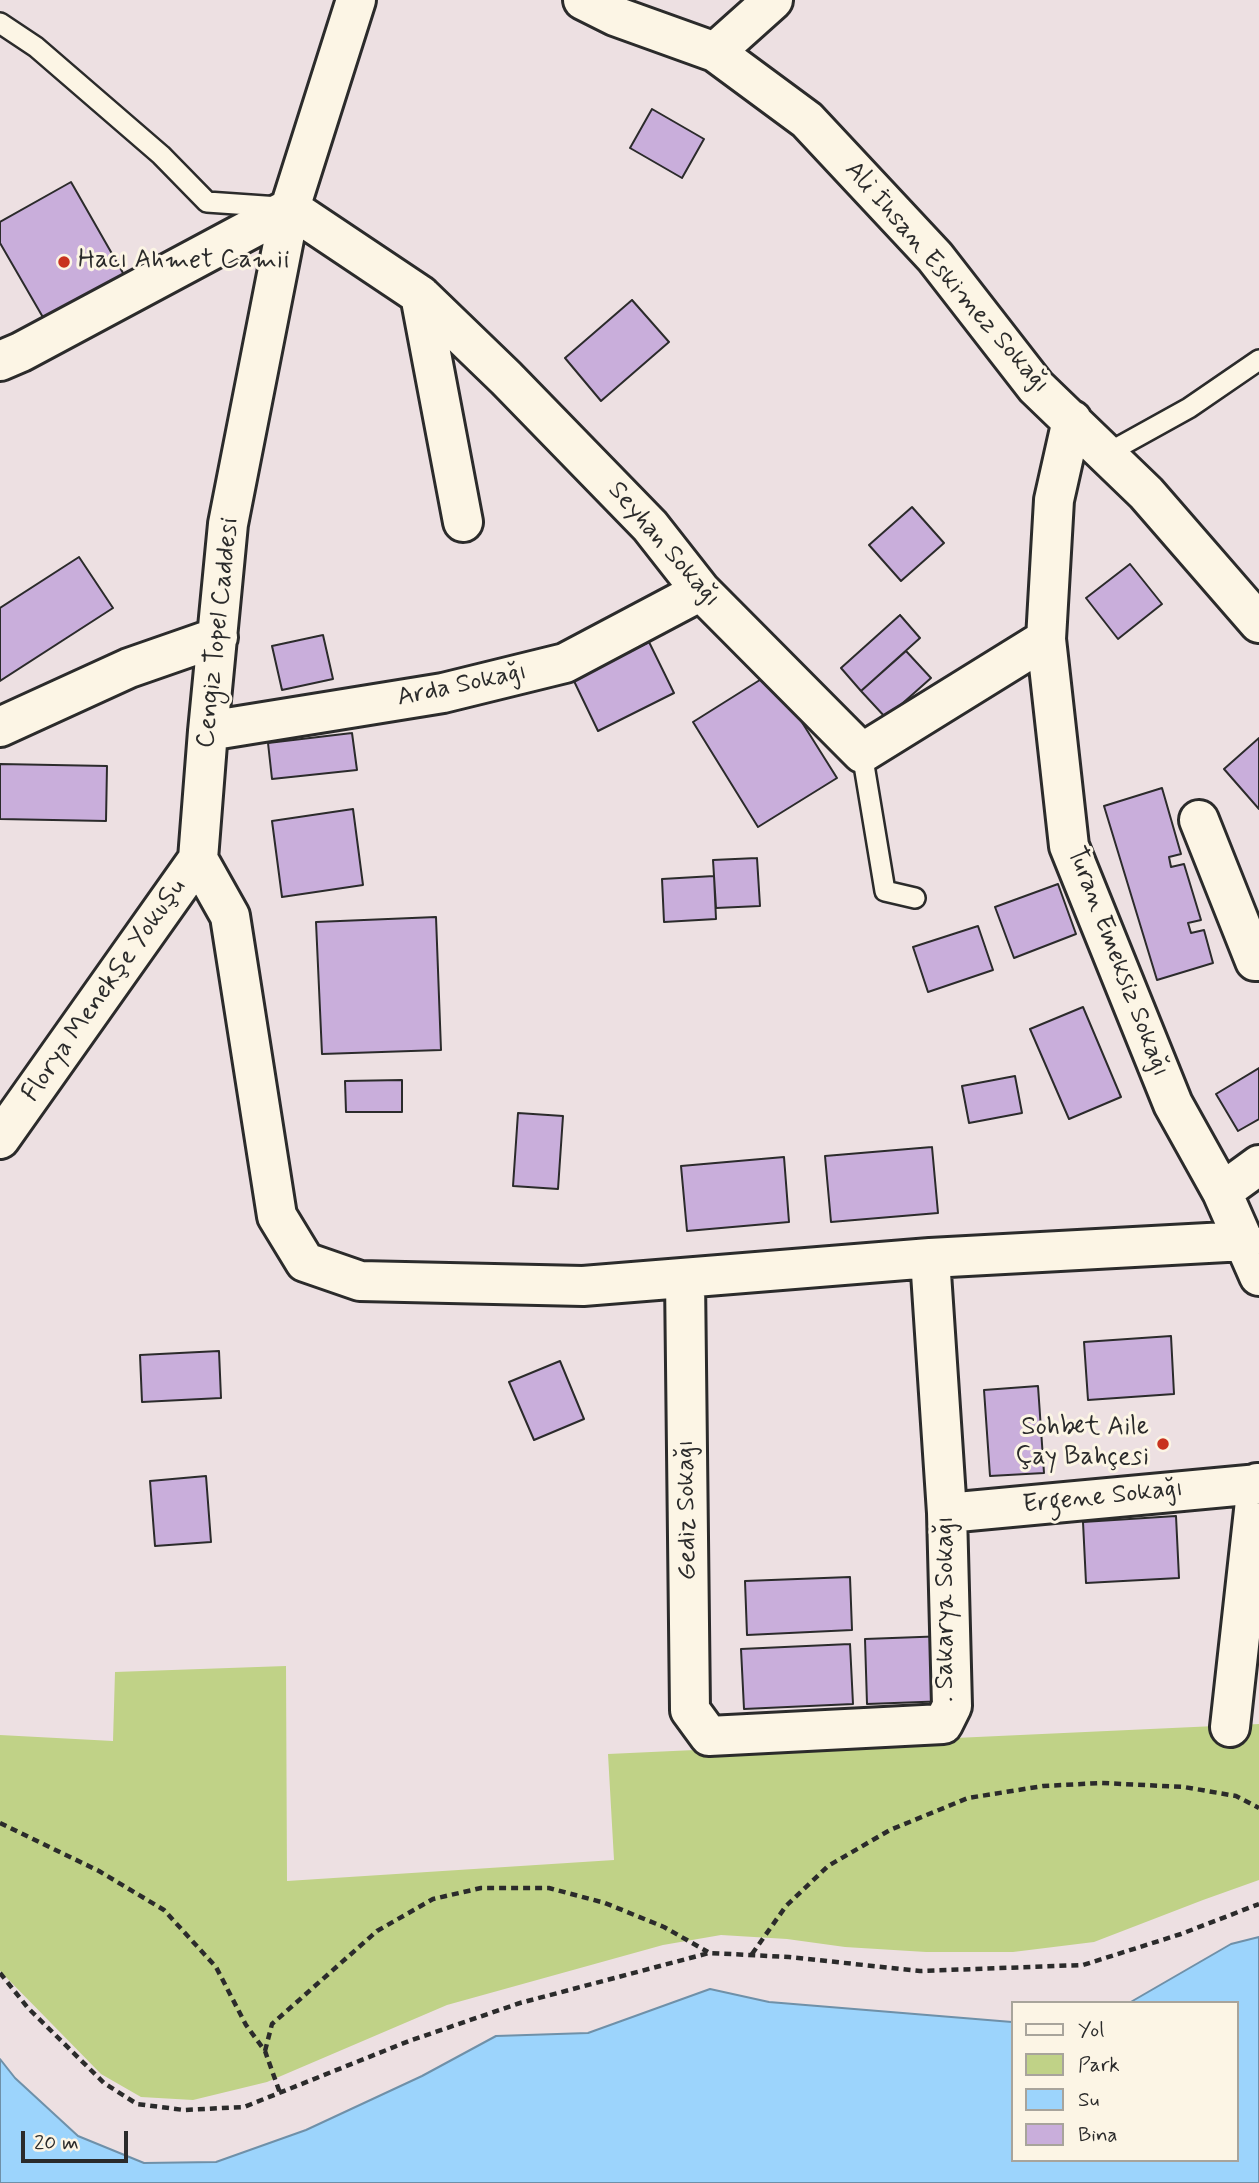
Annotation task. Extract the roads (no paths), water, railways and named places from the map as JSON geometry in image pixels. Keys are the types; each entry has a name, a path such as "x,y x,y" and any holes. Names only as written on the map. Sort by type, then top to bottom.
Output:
{"street":[{"name":"Cengiz Topel Caddesi","path":"198,859 228,524 290,208 356,0"},
{"name":"Ali İhsan Eskimez Sokağı","path":"583,0 615,16 715,52 807,120 935,257 1036,387 1146,493 1259,623"},
{"path":"715,52 773,0"},
{"name":"Seyhan Sokağı","path":"290,208 420,295 506,378 650,526 701,591 862,753"},
{"path":"0,361 290,208"},
{"path":"420,295 463,522"},
{"name":"Turan Emeksiz Sokağı","path":"1072,420 1054,500 1046,639 1069,846 1173,1104 1222,1192 1259,1276"},
{"name":"Arda Sokağı","path":"208,731 443,694 565,663 701,591"},
{"path":"0,727 129,668 218,637"},
{"path":"862,753 1046,639"},
{"path":"1199,821 1255,961 1259,961"},
{"path":"198,859 230,916 277,1216 305,1262 360,1281 583,1286 930,1258 1245,1241"},
{"name":"Florya Menekşe Yokuşu","path":"4,1122 198,859"},
{"path":"1222,1192 1259,1165"},
{"name":". Sakarya Sokağı","path":"709,1736 943,1724 952,1706 947,1513 930,1258"},
{"name":"Gediz Sokağı","path":"685,1278 691,1710 709,1736"},
{"path":"1230,1727 1258,1483"},
{"name":"Ergene Sokağı","path":"947,1513 1258,1483"}],"lane":[{"path":"0,23 36,47 161,155 206,202 290,208"},
{"path":"1106,454 1189,408 1259,360"},
{"path":"862,753 886,891 915,898"}],"water":[{"path":"1259,1937 1259,2183 0,2183 0,2059 15,2078 78,2136 144,2163 216,2162 306,2130 422,2076 496,2036 588,2033 710,1989 769,2002 1010,2022 1010,2162 1238,2162 1238,2001 1132,2001 1231,1944"}],"place":[{"name":"Hacı Ahmet Camii","path":"64,262"},
{"name":"Sohbet Aile Çay Bahçesi","path":"1163,1444"}]}
